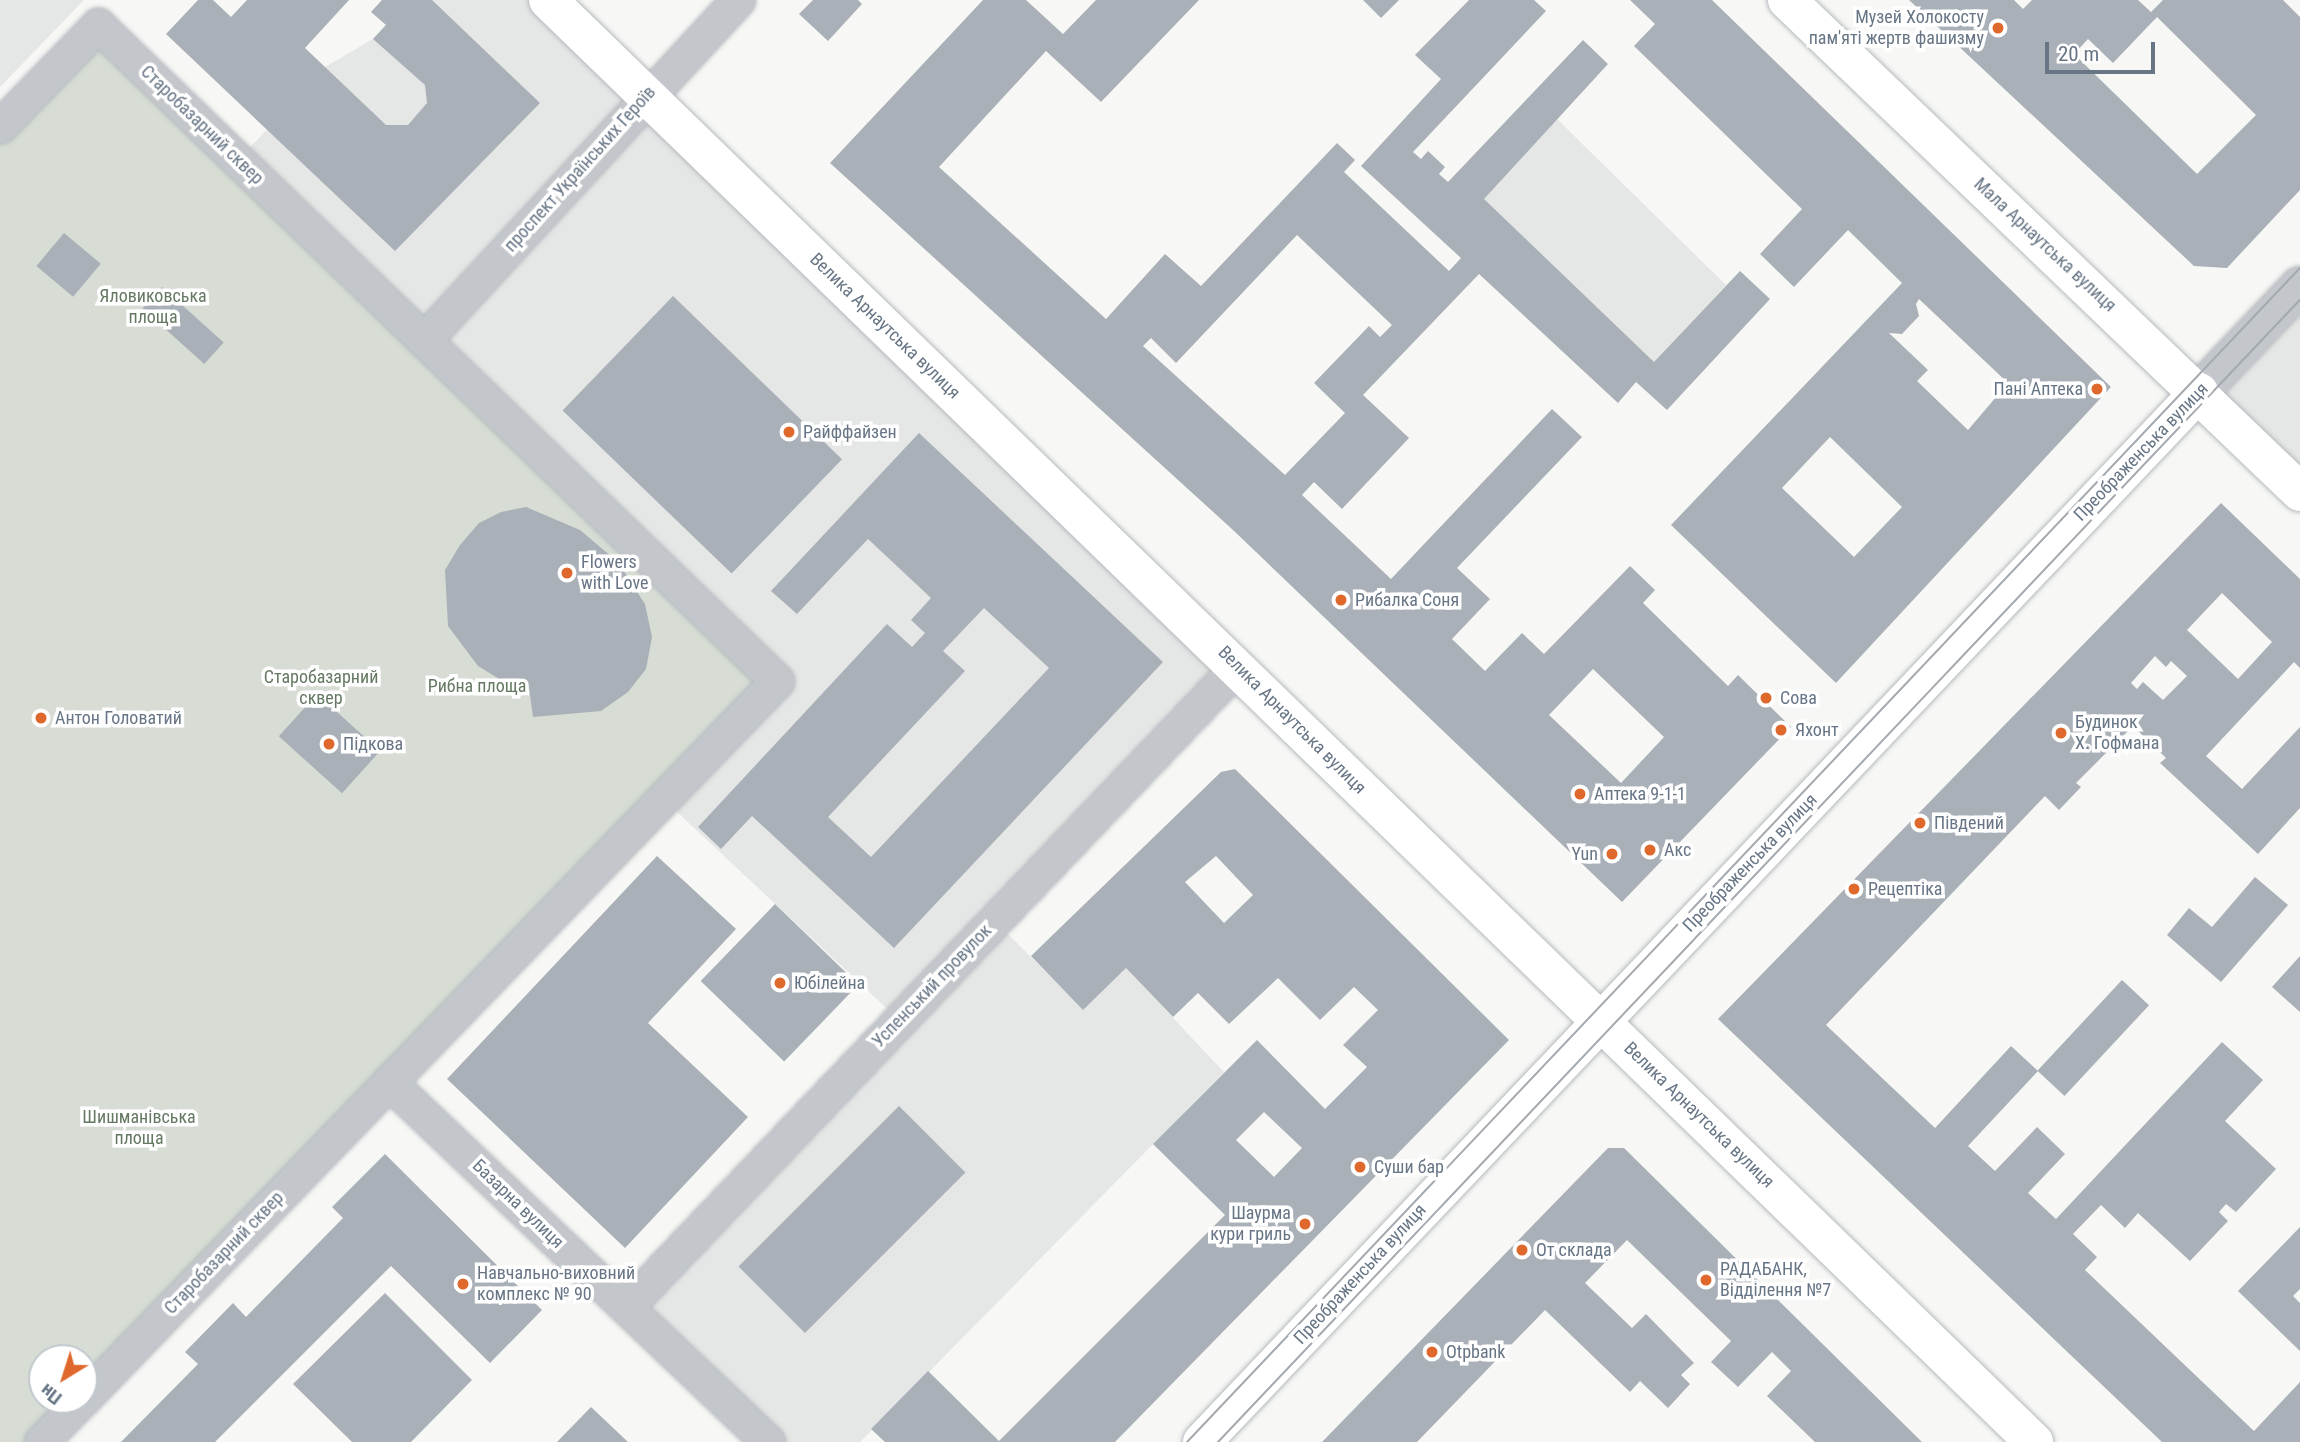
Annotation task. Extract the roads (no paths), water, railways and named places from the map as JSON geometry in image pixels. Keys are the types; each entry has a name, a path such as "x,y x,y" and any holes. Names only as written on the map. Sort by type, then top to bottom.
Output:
{"main road":[{"name":"Велика Арнаутська вулиця","path":"548,0 1238,666 2034,1442"},
{"name":"Мала Арнаутська вулиця","path":"1787,0 2199,392 2300,492"},
{"name":"Преображенська вулиця","path":"1202,1442 2199,392"}],"street":[{"name":"проспект Українських Героїв","path":"424,340 646,96 738,0"},
{"name":"Старобазарний сквер","path":"0,125 97,25 777,681 98,1383"},
{"name":"Преображенська вулиця","path":"2199,392 2300,286"},
{"name":"Успенський провулок","path":"626,1307 1238,666"},
{"name":"Базарна вулиця","path":"389,1082 768,1442"},
{"name":"Старобазарний сквер","path":"41,1442 68,1414"}],"tram line":[{"path":"1187,1442 2300,268"},
{"path":"1218,1442 2300,300"}],"place":[{"name":"Музей Холокосту пам'яті жертв фашизму","path":"1998,28"},
{"name":"Панi Аптека","path":"2097,389"},
{"name":"Райффайзен","path":"789,432"},
{"name":"Flowers with Love","path":"567,573"},
{"name":"Рибалка Соня","path":"1341,600"},
{"name":"Сова","path":"1766,698"},
{"name":"Антон Головатий","path":"41,718"},
{"name":"Яхонт","path":"1781,730"},
{"name":"Будинок Х. Гофмана","path":"2061,733"},
{"name":"Підкова","path":"329,744"},
{"name":"Аптека 9-1-1","path":"1580,794"},
{"name":"Південий","path":"1920,823"},
{"name":"Акс","path":"1650,850"},
{"name":"Yun","path":"1612,854"},
{"name":"Рецептіка","path":"1854,889"},
{"name":"Юбілейна","path":"780,983"},
{"name":"Суши бар","path":"1360,1167"},
{"name":"Шаурма кури гриль","path":"1305,1224"},
{"name":"От склада","path":"1522,1250"},
{"name":"РАДАБАНК, Відділення №7","path":"1706,1280"},
{"name":"Навчально-виховний комплекс № 90","path":"463,1284"},
{"name":"Otpbank","path":"1432,1352"}],"park label":[{"name":"Яловиковська площа","path":"153,307"},
{"name":"Рибна площа","path":"477,686"},
{"name":"Шишманівська площа","path":"139,1128"}]}
